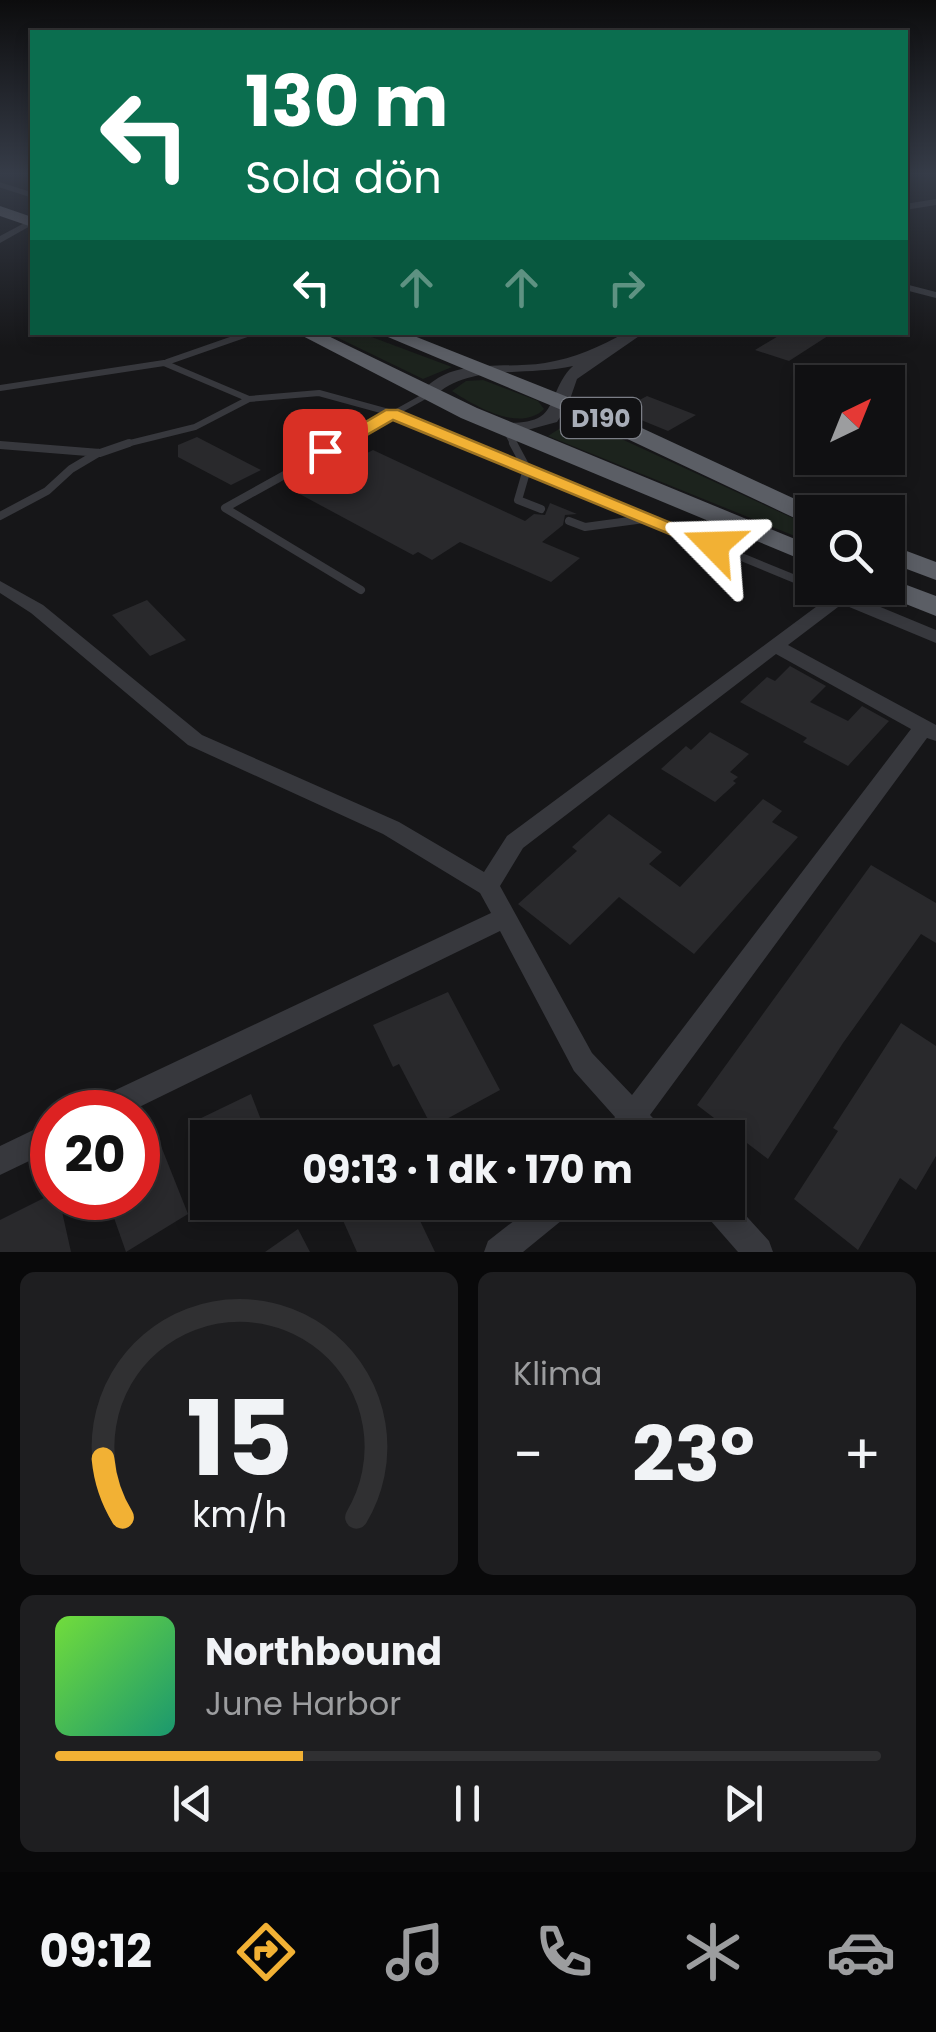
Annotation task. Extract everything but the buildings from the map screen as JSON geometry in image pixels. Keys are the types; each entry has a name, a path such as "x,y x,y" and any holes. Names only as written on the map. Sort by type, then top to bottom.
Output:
{"highway":[{"name":"D190","path":"310,335 504,428 795,549"},
{"name":"D190","path":"393,335 561,402 795,508"},
{"path":"905,559 936,572"},
{"path":"905,594 936,607"}],"street":[{"path":"0,242 30,235"},
{"path":"908,288 936,294"},
{"path":"504,428 547,421 561,402 562,386 569,377 597,354 632,335"},
{"path":"427,394 446,378 482,369 542,368 597,354"},
{"path":"0,586 37,609 195,740 391,828 488,886 583,1062 637,1120"},
{"path":"488,886 515,842 825,605"},
{"path":"868,605 936,637"},
{"path":"631,1120 930,731 775,646"},
{"path":"146,1090 505,918"},
{"path":"0,1161 30,1146"},
{"path":"499,1252 539,1220"},
{"path":"729,1220 758,1252"}],"lane":[{"path":"0,388 164,363 244,335"},
{"path":"164,363 249,399"},
{"path":"0,516 47,491 71,469 100,452 195,427 249,399 319,393 392,413 795,578"},
{"path":"361,590 225,508 427,394"},
{"path":"504,428 527,469 518,500 541,509"},
{"path":"0,445 100,452"},
{"path":"569,520 585,527 648,518"}],"shaded area":[{"path":"332,335 366,335 452,367 423,379"},
{"path":"483,380 538,401 544,409 534,416 510,418 485,410 452,391 466,381"},
{"path":"576,418 795,519 795,536 548,436"}],"route":[{"path":"325,451 392,413 714,545"}]}
